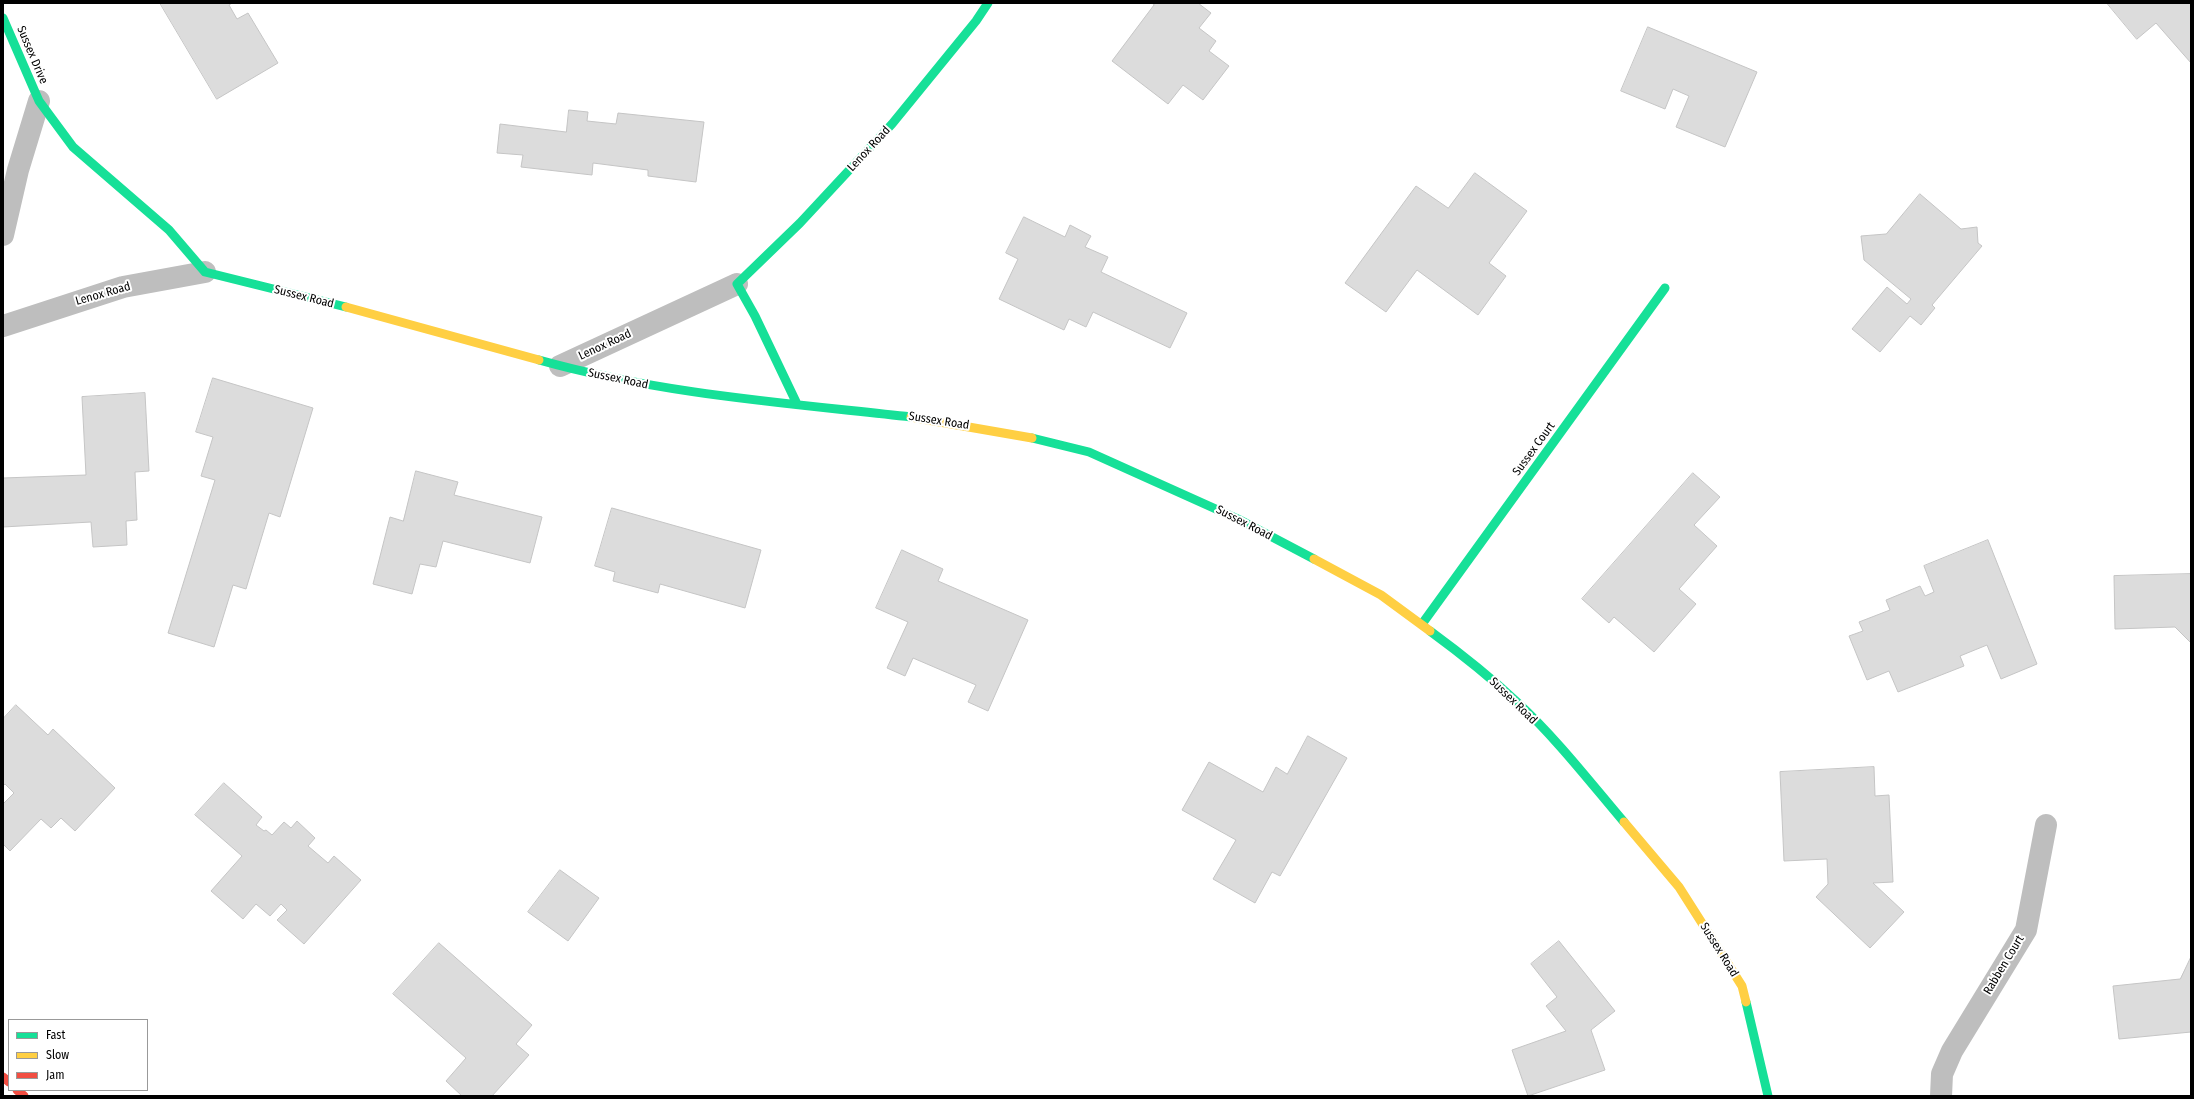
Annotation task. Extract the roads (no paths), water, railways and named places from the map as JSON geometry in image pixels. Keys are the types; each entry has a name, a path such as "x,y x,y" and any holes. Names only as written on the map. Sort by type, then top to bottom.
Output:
{"street":[{"name":"Lenox Road","path":"560,366 736,284 800,223 892,124 976,21 988,3"},
{"name":"Sussex Drive","path":"3,18 39,101"},
{"path":"3,235 18,170 39,101"},
{"path":"39,101 73,147 170,230 205,272"},
{"name":"Lenox Road","path":"3,326 123,287 205,272"},
{"name":"Sussex Road","path":"205,272 312,298 560,366 626,381 702,394 915,417 1015,434 1089,452 1245,522 1381,595 1422,624 1467,658 1518,703 1578,768 1679,888 1742,986 1768,1096"},
{"path":"736,284 755,316 797,404"},
{"name":"Sussex Court","path":"1422,624 1665,288"},
{"name":"Rabben Court","path":"1941,1096 1942,1074 1952,1051 2026,930 2046,825"}]}
